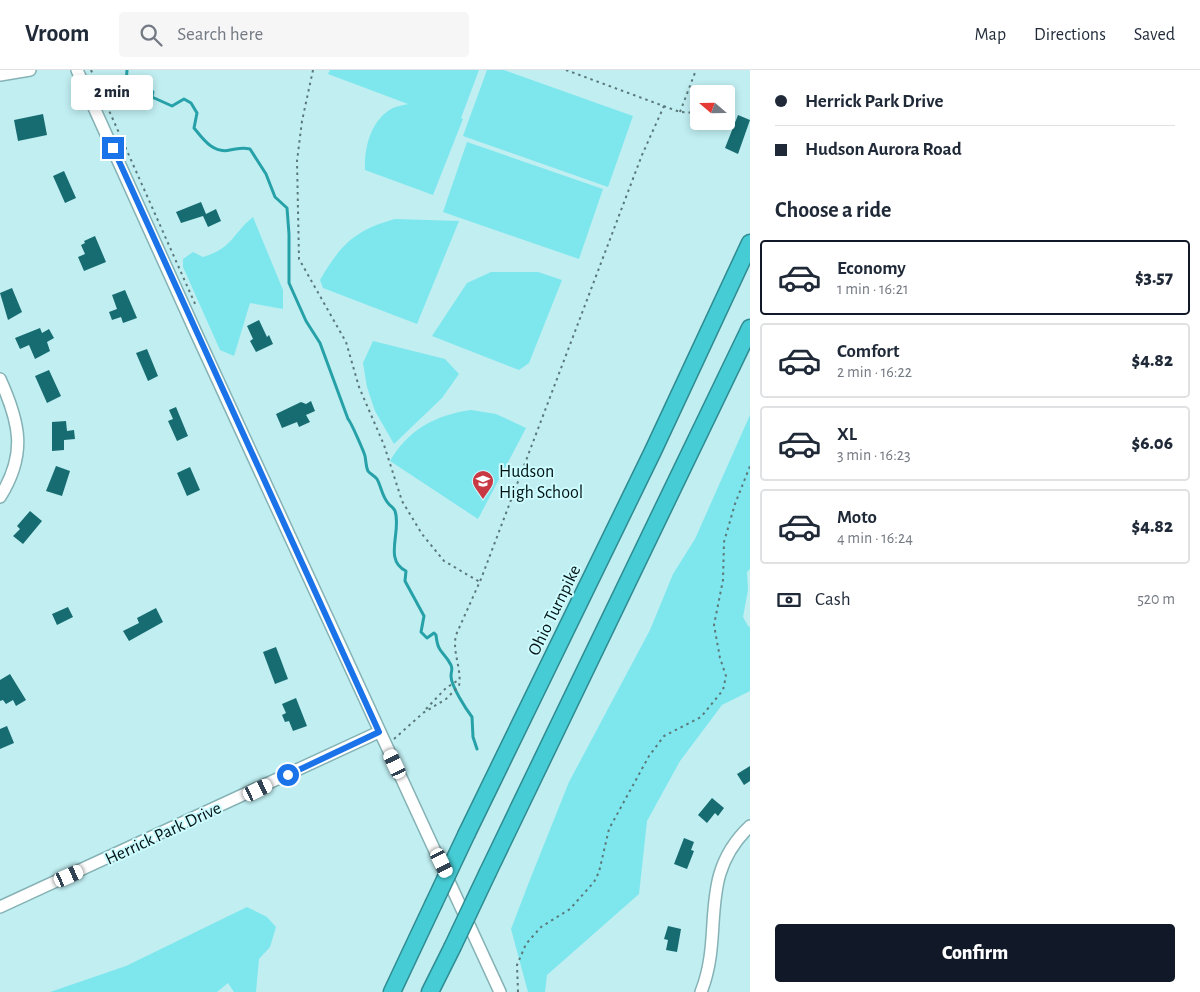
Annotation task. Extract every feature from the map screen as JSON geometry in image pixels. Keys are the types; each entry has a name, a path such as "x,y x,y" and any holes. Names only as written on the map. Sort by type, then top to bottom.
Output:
{"highway":[{"name":"Ohio Turnpike","path":"392,992 467,833 649,460 750,244"},
{"path":"430,992 750,328"}],"street":[{"path":"0,76 30,70"},
{"path":"77,70 379,732 500,992"},
{"path":"0,379 11,403 19,438 14,470 0,497"},
{"name":"Herrick Park Drive","path":"0,907 379,732"},
{"path":"701,992 712,957 713,903 719,877 730,851 750,826"}],"path":[{"path":"312,70 302,121 297,161 299,259 346,342 359,387 384,445 402,501 422,534 444,561 480,582"},
{"path":"566,70 680,112 690,113"},
{"path":"680,112 696,70"},
{"path":"423,712 454,692 459,686 460,679 454,645 459,626 480,582 604,252 642,155 664,106"},
{"path":"518,992 517,964 526,944 541,927 570,909 594,882 599,872 609,829 649,756 664,736 701,717 723,690 726,676 720,658 714,625 722,580 724,542 735,504 750,466"},
{"path":"394,739 446,688 460,679"}],"shaded area":[{"path":"330,70 479,70 461,118 463,119 433,195 365,170 370,135 379,119 395,107 408,104 328,74"},
{"path":"487,70 504,70 633,116 608,187 463,136"},
{"path":"467,142 603,189 579,259 443,212"},
{"path":"253,217 283,290 283,309 250,303 234,356 220,350 183,267 183,259 193,252 203,257 220,249"},
{"path":"395,219 459,221 417,324 323,288 320,280 335,257 350,240 369,228"},
{"path":"491,272 538,272 562,280 529,363 519,370 432,336 467,283"},
{"path":"373,341 445,359 459,374 442,398 394,444 375,411 367,387 363,363"},
{"path":"471,410 496,414 526,428 478,519 390,461 405,441 424,426 434,420"},
{"path":"750,415 750,569 747,572 748,590 743,617 750,627 750,691 722,705 680,761 647,821 639,894 547,975 545,992 528,992 511,929 531,877 569,782 650,630 673,574 695,539"},
{"path":"247,907 267,917 276,927 270,947 259,959 256,992 234,992 228,983 217,992 50,992 126,966"}],"building":[{"path":"43,114 47,135 18,141 14,120"},
{"path":"738,115 750,120 738,154 725,148 732,130 735,130"},
{"path":"64,171 76,198 65,203 53,176"},
{"path":"201,202 206,214 216,209 221,221 208,227 203,216 181,223 176,212"},
{"path":"95,236 106,262 84,271 78,257 85,254 81,245 85,243 84,241"},
{"path":"12,288 22,312 8,320 0,293"},
{"path":"125,290 137,318 123,323 121,317 112,320 109,312 117,309 112,295"},
{"path":"259,320 267,337 269,335 273,344 256,352 250,341 253,339 247,326"},
{"path":"40,328 42,333 49,329 54,338 47,342 50,351 35,359 29,345 20,349 15,338"},
{"path":"147,349 158,376 148,381 136,353"},
{"path":"49,370 61,396 47,403 35,376"},
{"path":"311,401 315,411 306,415 310,422 299,427 297,422 282,428 276,414 301,402 306,404"},
{"path":"176,407 188,436 177,441 168,421 173,419 169,410"},
{"path":"66,421 67,431 74,430 75,439 64,440 64,450 52,451 52,422"},
{"path":"56,466 70,471 62,496 46,491"},
{"path":"190,467 200,490 187,496 177,473"},
{"path":"30,511 42,521 23,544 13,536 20,529 17,526"},
{"path":"68,607 73,617 57,625 52,614"},
{"path":"156,608 163,622 129,641 123,631 139,623 137,618"},
{"path":"276,647 288,679 275,684 263,652"},
{"path":"10,674 26,700 16,706 13,700 6,704 3,700 0,701 0,680"},
{"path":"296,698 307,726 293,731 289,721 285,722 282,715 286,713 282,704"},
{"path":"7,726 14,743 0,749 0,729"},
{"path":"750,766 750,781 744,785 737,774"},
{"path":"712,798 724,808 718,816 715,813 707,823 698,815"},
{"path":"684,838 694,842 691,850 694,851 687,869 674,864"},
{"path":"668,926 681,929 677,952 666,950 668,940 664,939"}],"waterway":[{"path":"127,70 126,84 129,88 136,84 147,85 153,92 152,97 172,106 184,99 191,103 197,113 194,128 209,145 224,151 242,148 250,149 266,174 275,197 287,208 289,283 306,321 320,343 348,419 364,453 368,471 377,479 386,500 395,511 397,519 394,544 396,560 399,566 406,571 405,581 424,616 421,632 427,638 434,633 436,635 440,649 451,665 453,686 472,717 473,737 477,749"}],"place":[{"name":"Hudson High School","path":"483,500"}],"route":[{"path":"113,148 379,732 288,775"}]}
